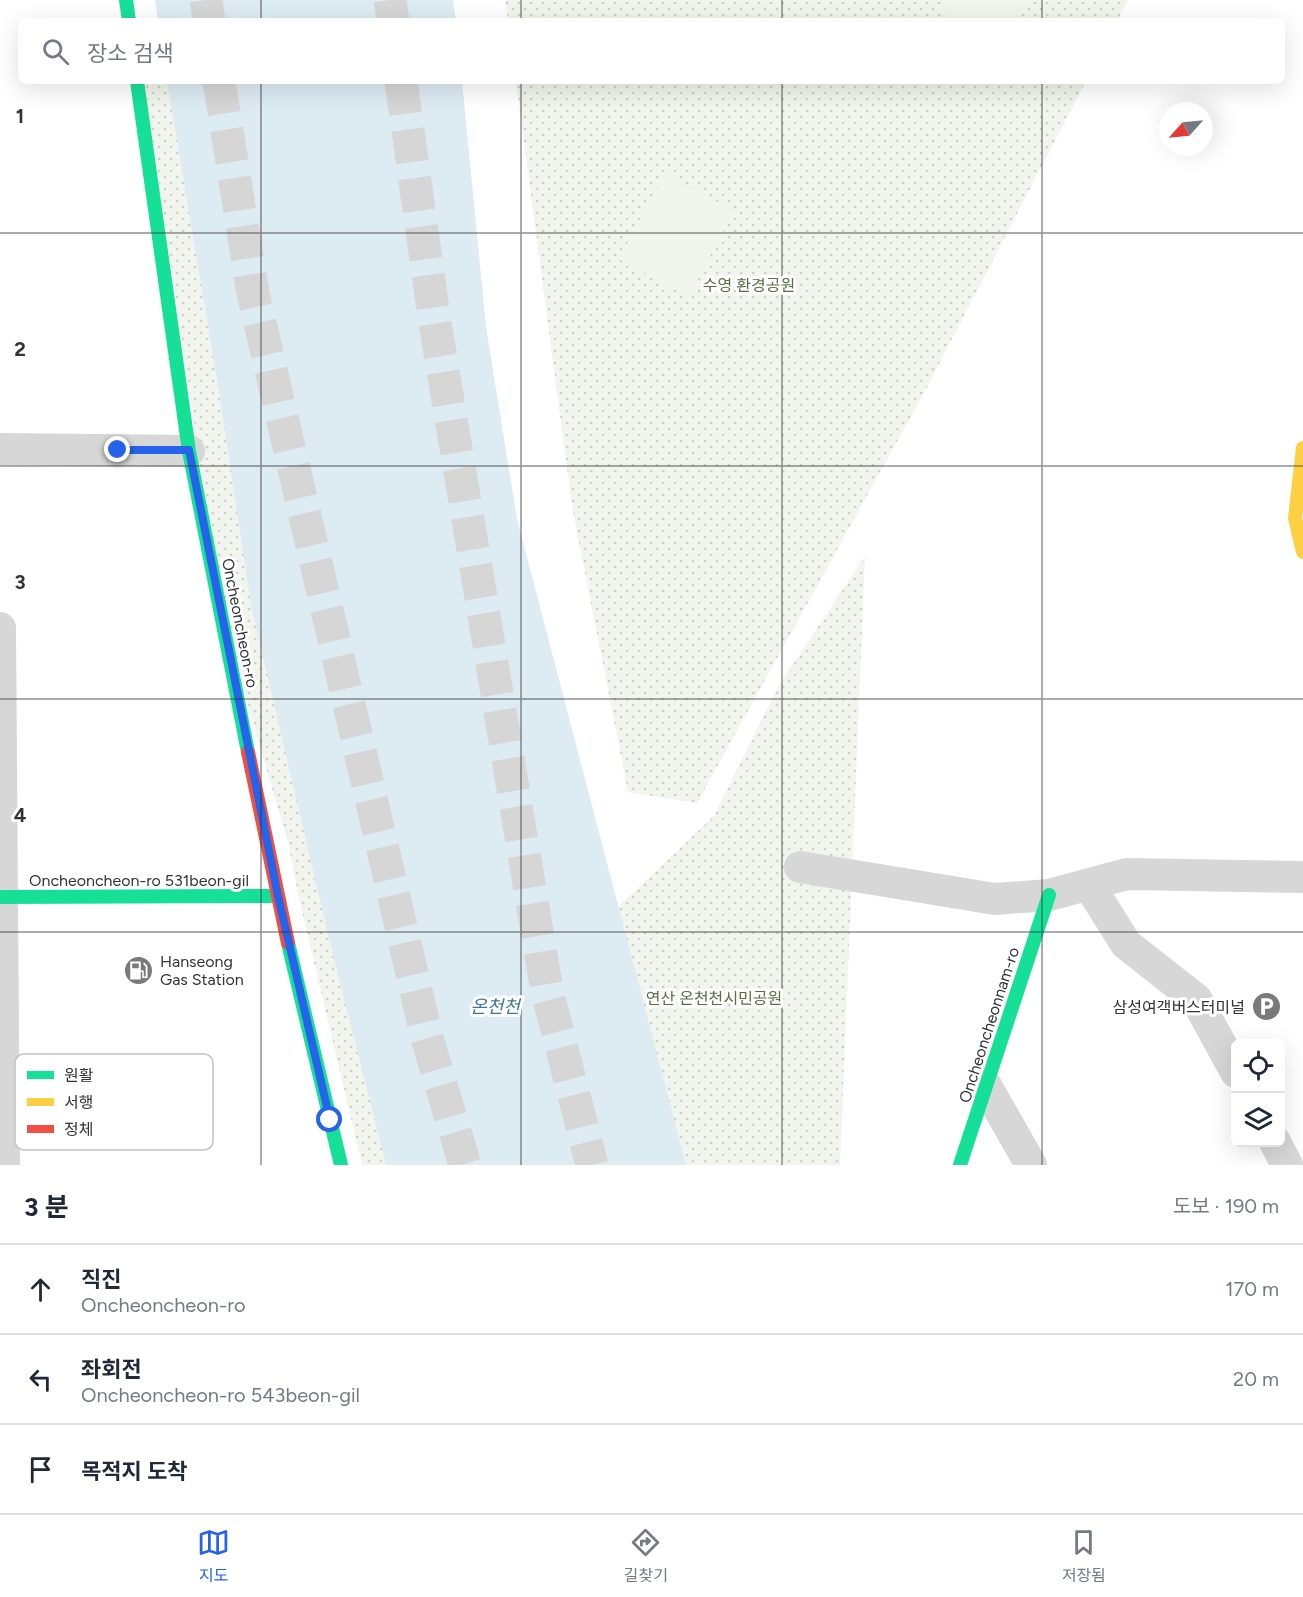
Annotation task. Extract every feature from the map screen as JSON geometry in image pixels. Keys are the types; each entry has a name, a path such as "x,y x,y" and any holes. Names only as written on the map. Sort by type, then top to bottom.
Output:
{"street":[{"path":"126,0 129,18"},
{"name":"Oncheoncheon-ro","path":"137,84 189,450 278,896 341,1165"},
{"path":"1303,448 1295,518 1303,552"},
{"path":"0,449 189,450"},
{"path":"0,628 4,1165"},
{"path":"800,867 995,899 1049,895 1127,874 1303,877"},
{"path":"1089,885 1126,944 1196,999 1231,1063"},
{"name":"Oncheoncheonnam-ro","path":"960,1165 1049,895"},
{"name":"Oncheoncheon-ro 531beon-gil","path":"1,897 278,896"},
{"path":"986,1086 1031,1165"},
{"path":"1277,1147 1287,1165"}],"green space":[{"path":"505,0 1128,0 1119,18 508,18"},
{"path":"949,0 1029,0 1019,18 940,18"},
{"path":"144,84 186,84 425,1165 362,1165 300,903 288,842 254,727 218,586"},
{"name":"수영 환경공원","path":"516,84 1084,84 926,389 697,803 628,792 572,506"},
{"path":"665,173 734,211 688,297 619,259"},
{"name":"연산 온천천시민공원","path":"865,556 840,1165 620,1165 567,955 714,816 778,687"}],"water":[{"path":"155,0 453,0 456,18 158,18"},
{"name":"온천천","path":"168,84 462,84 486,327 517,519 686,1165 386,1165 329,939 251,605 218,385"}],"tunnel":[{"path":"206,0 209,18"},
{"path":"390,0 393,18"},
{"path":"219,84 253,293 427,1038 465,1165"},
{"path":"401,84 434,317 547,991 592,1165"}],"traffic: fast":[{"path":"126,0 129,18"},
{"path":"137,84 189,451 248,752"},
{"path":"960,1165 1049,895"},
{"path":"0,897 277,896"},
{"path":"288,943 341,1165"}],"traffic: slow":[{"path":"1303,448 1295,518 1303,552"}],"traffic: jam":[{"path":"248,752 288,943"}],"place":[{"name":"Hanseong Gas Station","path":"139,970"},
{"name":"삼성여객버스터미널","path":"1266,1007"}],"route":[{"path":"118,450 189,450 278,896 330,1120"}]}
